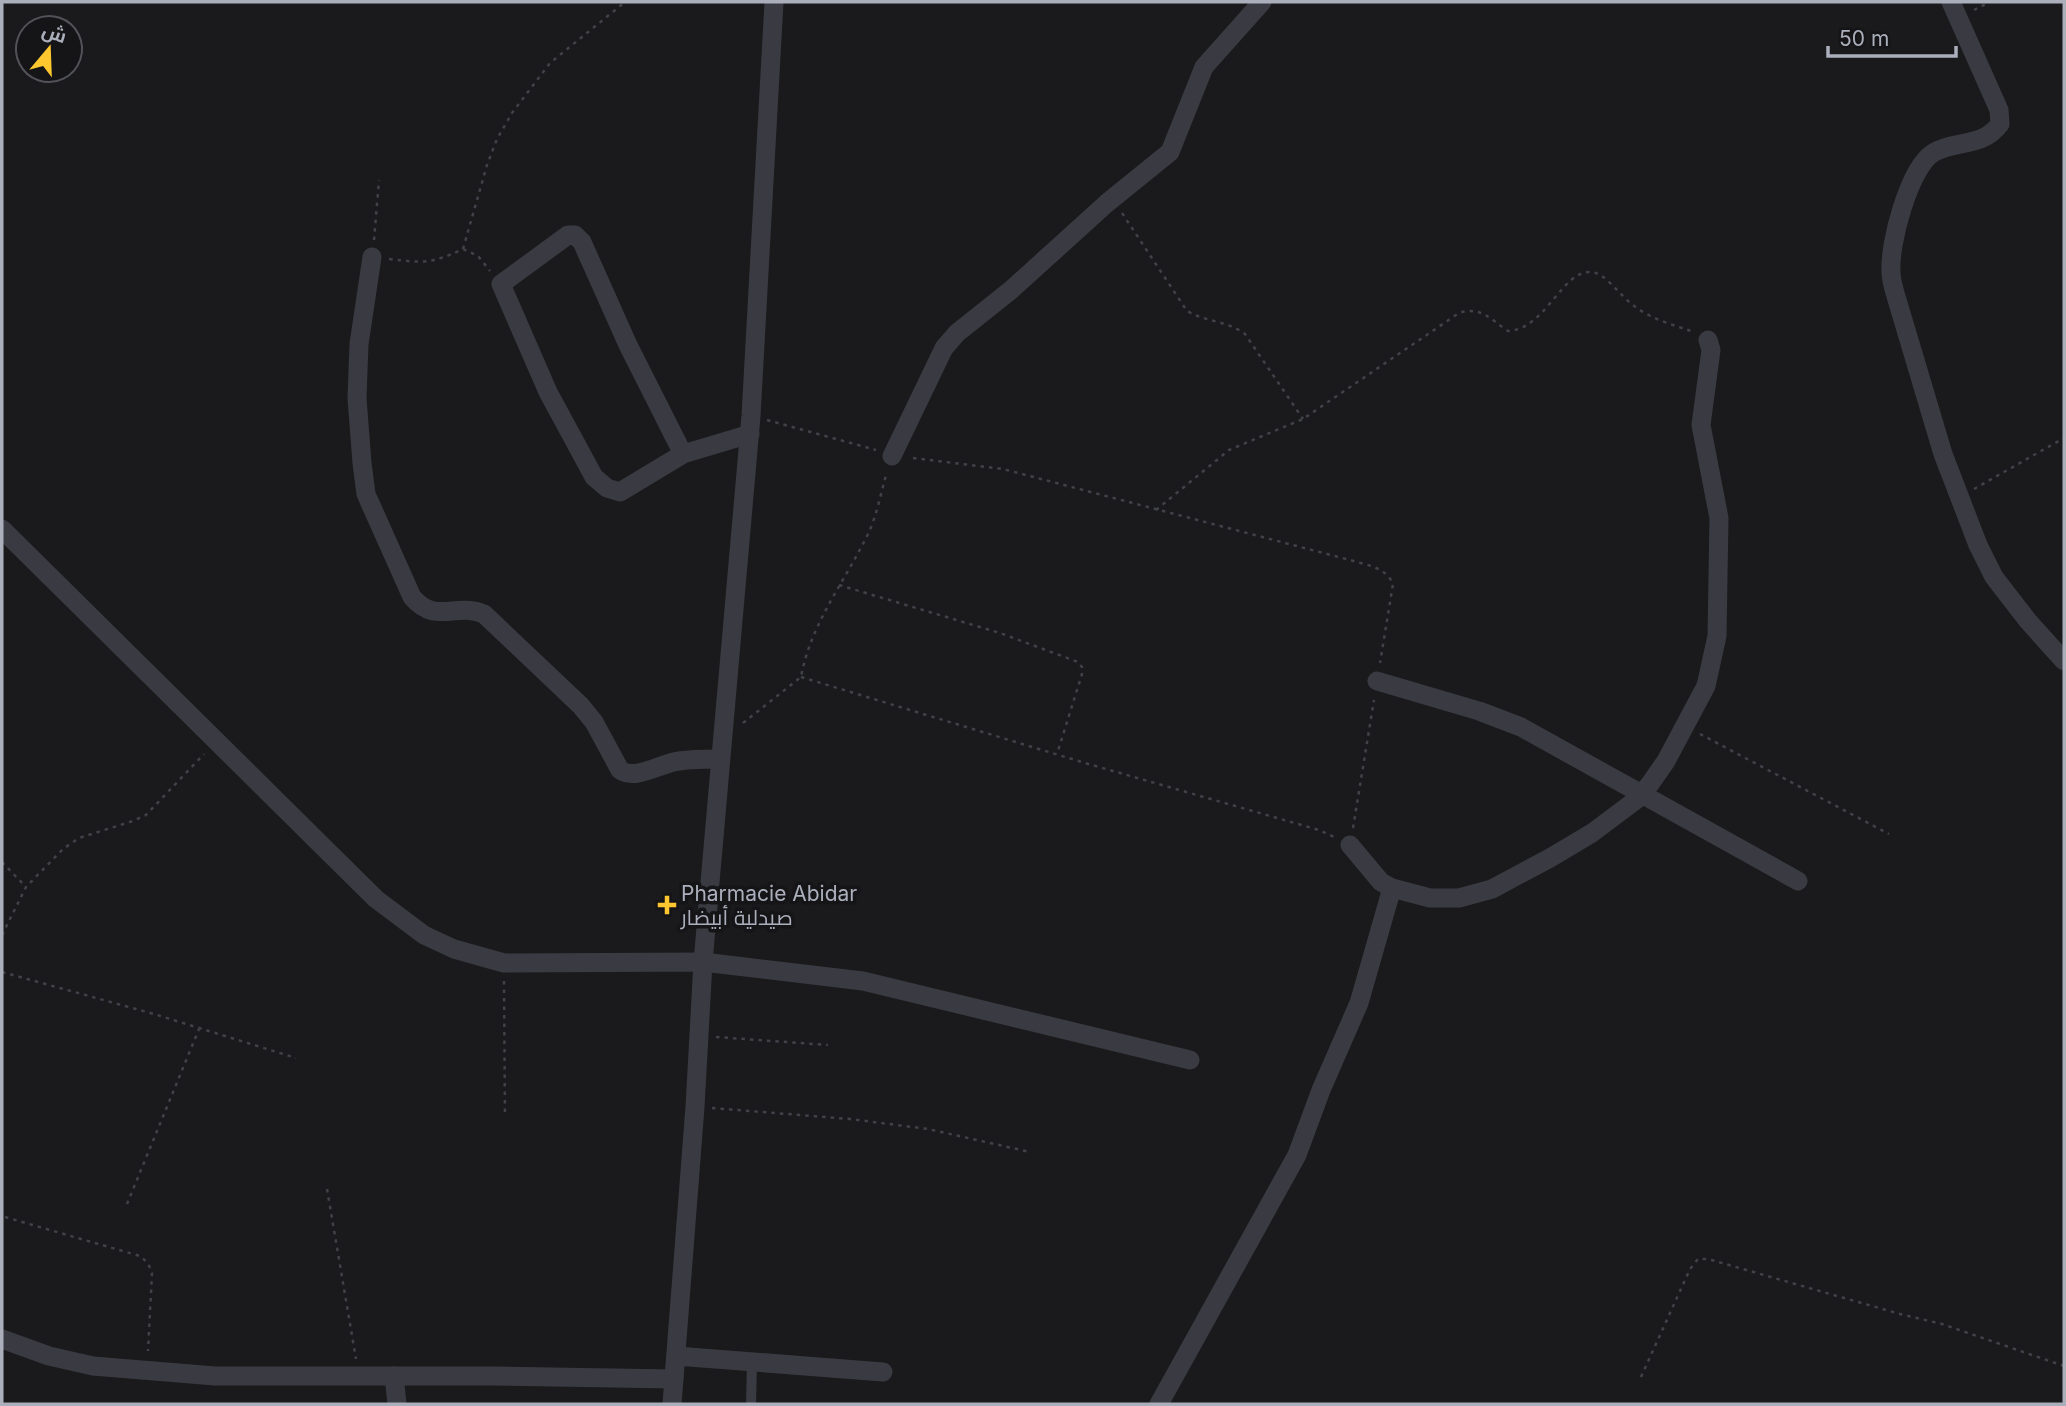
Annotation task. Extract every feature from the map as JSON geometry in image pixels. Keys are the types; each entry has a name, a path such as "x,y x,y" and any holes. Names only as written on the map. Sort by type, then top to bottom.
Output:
{"street":[{"path":"672,1404 719,759 750,425 774,2"},
{"path":"892,456 932,370 951,340 1112,199 1170,152 1203,67 1262,2"},
{"path":"1951,2 1998,110 2000,124 1991,136 1934,152 1921,163 1913,178 1894,240 1891,271 1895,293 1940,442 1978,545 1994,577 2064,661"},
{"path":"683,454 628,345 582,243 575,235 568,235 501,284 548,392 594,477 607,488 620,492 683,454 750,425"},
{"path":"372,257 358,358 356,398 362,463 366,494 412,597 421,608 431,611 475,610 484,614 580,706 594,722 620,770 626,774 675,761 719,759"},
{"path":"1350,845 1381,882 1392,888 1430,898 1459,898 1492,889 1592,833 1642,793 1666,761 1706,686 1717,636 1719,518 1701,425 1711,350 1708,340"},
{"path":"2,529 376,899 424,935 454,949 504,963 703,962 863,981 1190,1059"},
{"path":"1377,681 1498,717 1642,793 1798,881"},
{"path":"1159,1404 1297,1155 1321,1090 1359,1003 1392,888"},
{"path":"2,1339 49,1356 93,1366 147,1372 215,1376 674,1379"},
{"path":"676,1356 883,1372"},
{"path":"394,1376 397,1404"}],"lane":[{"path":"751,1404 752,1362"}],"path":[{"path":"463,250 487,165 497,139 512,113 550,63 625,2"},
{"path":"379,180 372,257 426,263 463,250 478,256 501,284"},
{"path":"1112,199 1187,311 1198,317 1235,326 1244,334 1303,419"},
{"path":"1156,510 1229,450 1303,419 1459,313 1478,311 1508,331 1527,327 1570,281 1582,272 1598,273 1636,308 1708,340"},
{"path":"750,425 849,441 892,456 1003,470 1350,560 1381,570 1390,575 1394,584 1350,845 1319,830 801,677"},
{"path":"1959,498 2064,438"},
{"path":"721,736 746,721 801,677 805,653 814,631 869,532 892,456"},
{"path":"839,585 1000,633 1078,662 1083,667 1082,674 1057,754"},
{"path":"1685,726 1889,834"},
{"path":"2,935 26,887 63,849 79,838 146,815 216,742"},
{"path":"2,862 26,887"},
{"path":"504,963 505,1117"},
{"path":"2,972 296,1058"},
{"path":"127,1204 199,1028"},
{"path":"699,1036 828,1045"},
{"path":"695,1107 850,1119 928,1129 1030,1152"},
{"path":"327,1189 359,1376"},
{"path":"5,1217 140,1256 148,1263 152,1273 147,1372"},
{"path":"1641,1377 1690,1269 1698,1259 1708,1259 1942,1324 2064,1366"}],"place":[{"name":"Pharmacie Abidar صيدلية أبيضار","path":"667,905"}]}
